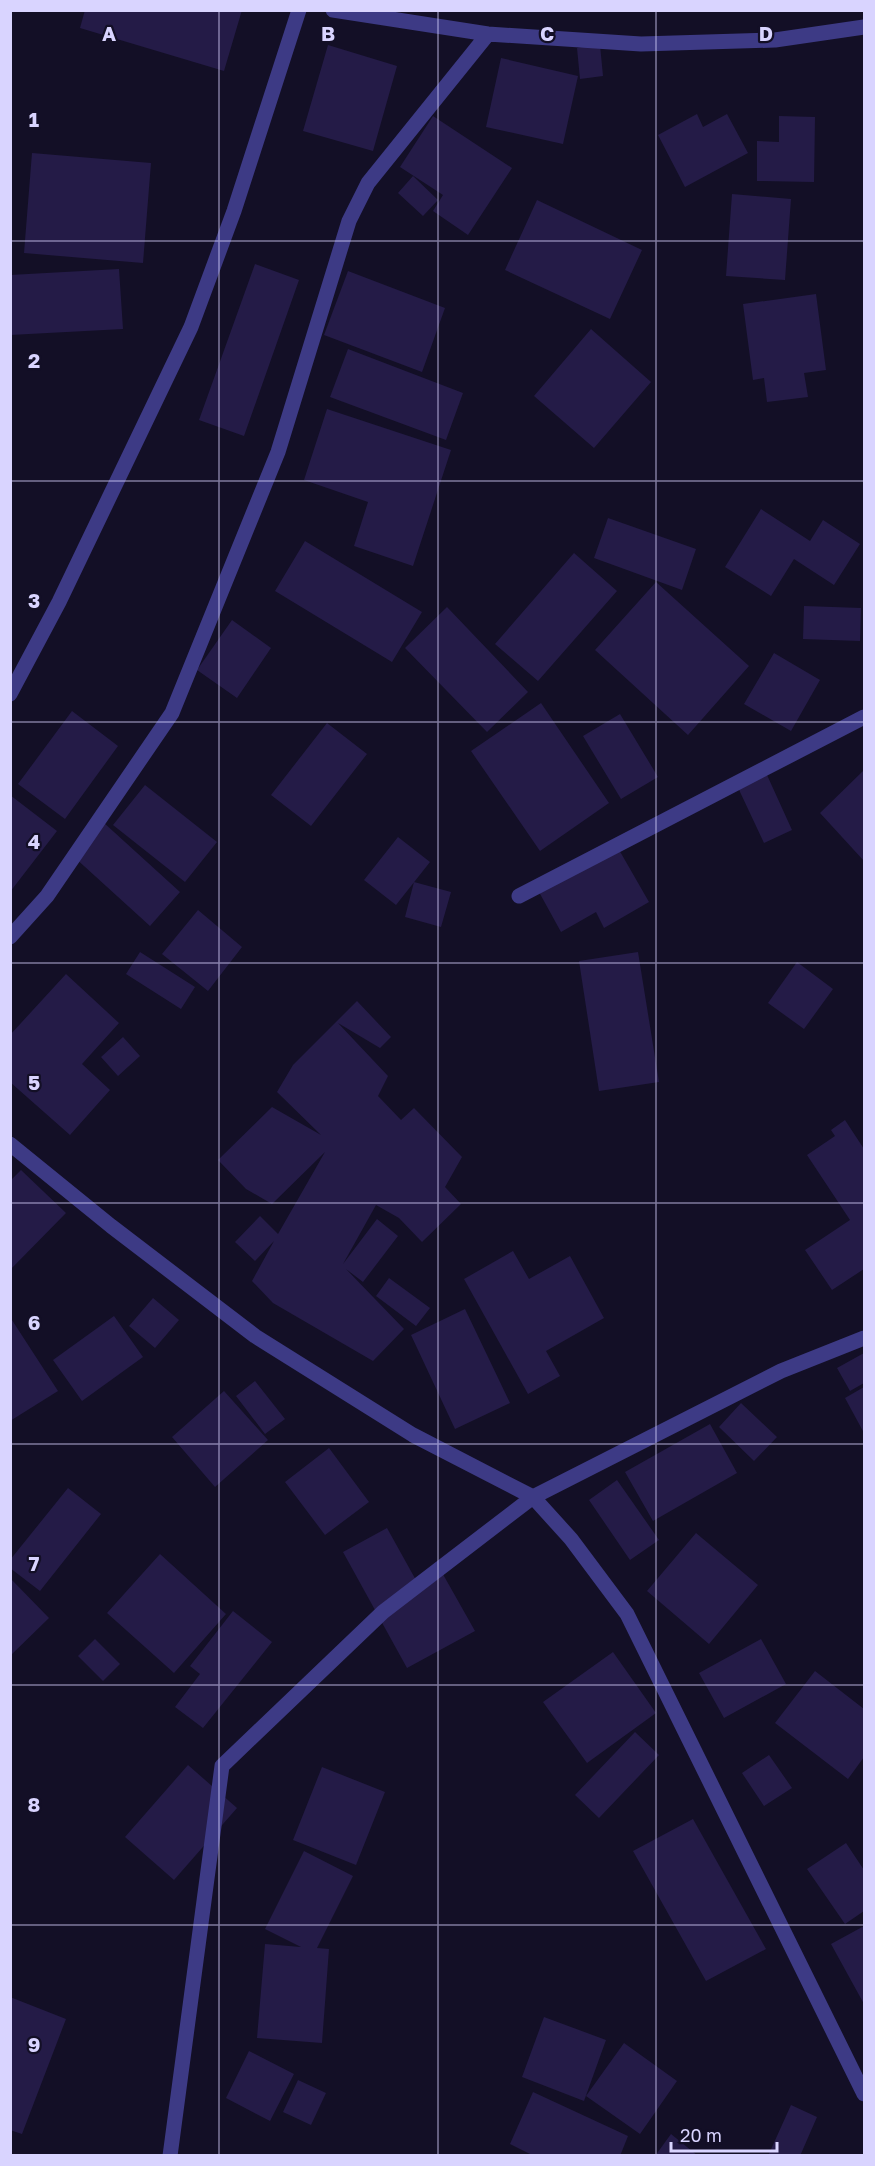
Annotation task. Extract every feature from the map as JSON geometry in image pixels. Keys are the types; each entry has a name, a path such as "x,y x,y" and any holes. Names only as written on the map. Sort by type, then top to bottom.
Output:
{"street":[{"path":"10,694 59,602 191,327 234,211 299,10"},
{"path":"333,10 488,34 641,44 775,40 864,27"},
{"path":"10,937 47,896 172,713 278,452 350,221 368,183 488,34"},
{"path":"519,896 864,717"},
{"path":"10,1144 111,1226 255,1336 413,1435 533,1497 571,1539 627,1614 864,2094"},
{"path":"170,2156 222,1766 383,1612 533,1497 781,1371 862,1342"}],"building":[{"path":"85,10 242,10 224,71 80,28"},
{"path":"328,45 397,66 373,151 303,131"},
{"path":"600,45 603,76 580,79 577,48"},
{"path":"501,58 578,76 563,144 486,127"},
{"path":"697,114 703,127 727,114 748,153 685,187 658,135"},
{"path":"433,116 512,168 468,235 433,211 443,195 400,167"},
{"path":"779,116 815,117 814,182 757,181 757,141 779,142"},
{"path":"32,153 151,163 143,263 24,253"},
{"path":"413,176 438,200 423,216 398,193"},
{"path":"732,194 791,199 785,280 726,276"},
{"path":"537,200 642,250 610,319 505,270"},
{"path":"255,264 299,280 244,436 199,420"},
{"path":"119,269 123,329 10,335 10,275"},
{"path":"348,271 445,308 422,372 324,335"},
{"path":"816,294 826,370 804,373 808,397 767,402 764,378 753,380 743,304"},
{"path":"591,329 651,382 594,448 534,396"},
{"path":"348,349 463,393 446,440 330,397"},
{"path":"327,409 451,450 413,566 354,546 368,502 304,480"},
{"path":"761,509 810,541 823,520 860,544 834,585 794,559 771,596 725,567"},
{"path":"608,518 696,549 682,590 594,558"},
{"path":"305,541 422,612 392,662 275,591"},
{"path":"574,553 617,591 538,681 495,644"},
{"path":"656,582 749,666 688,735 595,650"},
{"path":"804,606 861,608 860,641 803,639"},
{"path":"447,607 528,692 487,732 405,648"},
{"path":"232,620 271,648 237,698 197,670"},
{"path":"774,653 820,680 791,731 744,704"},
{"path":"541,703 609,803 540,851 471,751"},
{"path":"72,711 118,746 65,819 18,784"},
{"path":"620,714 658,777 621,799 583,736"},
{"path":"327,723 367,754 311,826 271,795"},
{"path":"762,764 792,830 764,843 733,777"},
{"path":"864,770 864,861 820,813"},
{"path":"145,785 217,842 185,882 113,825"},
{"path":"10,795 57,831 10,892"},
{"path":"103,822 180,892 150,926 73,856"},
{"path":"398,837 430,862 396,905 364,880"},
{"path":"618,848 649,902 604,928 596,912 561,932 539,892"},
{"path":"414,882 451,892 441,927 405,917"},
{"path":"198,910 242,947 208,991 162,954"},
{"path":"140,952 195,987 181,1009 126,974"},
{"path":"638,952 659,1082 599,1091 579,961"},
{"path":"797,962 833,989 804,1029 768,1003"},
{"path":"66,974 119,1023 82,1064 110,1090 70,1135 10,1082 10,1035"},
{"path":"357,1001 391,1037 380,1048 338,1023 388,1076 378,1096 401,1120 414,1108 462,1157 445,1187 461,1204 422,1242 399,1218 376,1205 343,1264 377,1219 398,1236 363,1282 346,1269 404,1329 373,1361 273,1303 252,1281 274,1241 255,1261 235,1242 260,1216 278,1234 325,1152 272,1204 246,1189 218,1160 272,1107 321,1135 277,1092 293,1065"},
{"path":"123,1037 140,1056 118,1076 101,1057"},
{"path":"845,1120 864,1149 864,1269 832,1290 805,1250 850,1220 807,1155 835,1136 831,1130"},
{"path":"21,1170 66,1213 10,1270 10,1181"},
{"path":"513,1251 529,1279 570,1256 604,1318 546,1351 560,1376 528,1394 464,1279"},
{"path":"389,1278 430,1308 416,1326 376,1296"},
{"path":"153,1298 179,1320 155,1348 129,1326"},
{"path":"465,1309 510,1403 455,1429 411,1335"},
{"path":"114,1316 143,1357 82,1401 53,1360"},
{"path":"10,1317 58,1391 10,1421"},
{"path":"864,1353 864,1383 850,1391 837,1368"},
{"path":"255,1381 285,1419 265,1434 236,1396"},
{"path":"864,1387 864,1433 845,1398"},
{"path":"224,1391 268,1440 215,1487 172,1437"},
{"path":"741,1403 777,1437 754,1461 719,1427"},
{"path":"710,1424 737,1473 653,1521 625,1472"},
{"path":"329,1448 369,1502 325,1535 285,1482"},
{"path":"617,1480 659,1540 630,1560 589,1500"},
{"path":"68,1488 101,1514 40,1591 10,1568 10,1560"},
{"path":"387,1528 417,1582 440,1569 475,1631 407,1668 343,1552"},
{"path":"696,1533 758,1585 709,1644 647,1591"},
{"path":"160,1554 226,1614 174,1673 107,1613"},
{"path":"10,1578 49,1618 10,1656"},
{"path":"233,1611 272,1642 203,1728 175,1707 200,1674 190,1666"},
{"path":"95,1639 120,1664 103,1681 78,1656"},
{"path":"761,1639 786,1684 724,1718 699,1673"},
{"path":"613,1652 656,1713 587,1763 543,1702"},
{"path":"815,1671 864,1709 864,1757 848,1779 775,1723"},
{"path":"635,1732 659,1755 599,1818 575,1795"},
{"path":"769,1755 792,1788 764,1806 742,1773"},
{"path":"188,1765 237,1808 174,1880 125,1837"},
{"path":"322,1767 385,1792 356,1865 293,1840"},
{"path":"693,1819 766,1949 706,1981 633,1851"},
{"path":"846,1843 864,1870 864,1911 845,1924 807,1869"},
{"path":"304,1851 353,1876 317,1948 329,1949 322,2043 257,2038 265,1944 301,1947 265,1929"},
{"path":"864,1926 864,2004 831,1944"},
{"path":"10,1997 66,2019 22,2134 10,2130"},
{"path":"544,2017 606,2040 584,2101 522,2077"},
{"path":"624,2043 677,2081 640,2134 586,2096"},
{"path":"249,2051 294,2074 270,2121 226,2098"},
{"path":"298,2080 326,2093 311,2125 283,2112"},
{"path":"533,2092 628,2136 620,2156 534,2156 510,2144"},
{"path":"791,2105 817,2117 800,2156 768,2156"},
{"path":"671,2134 698,2156 655,2156"}]}
